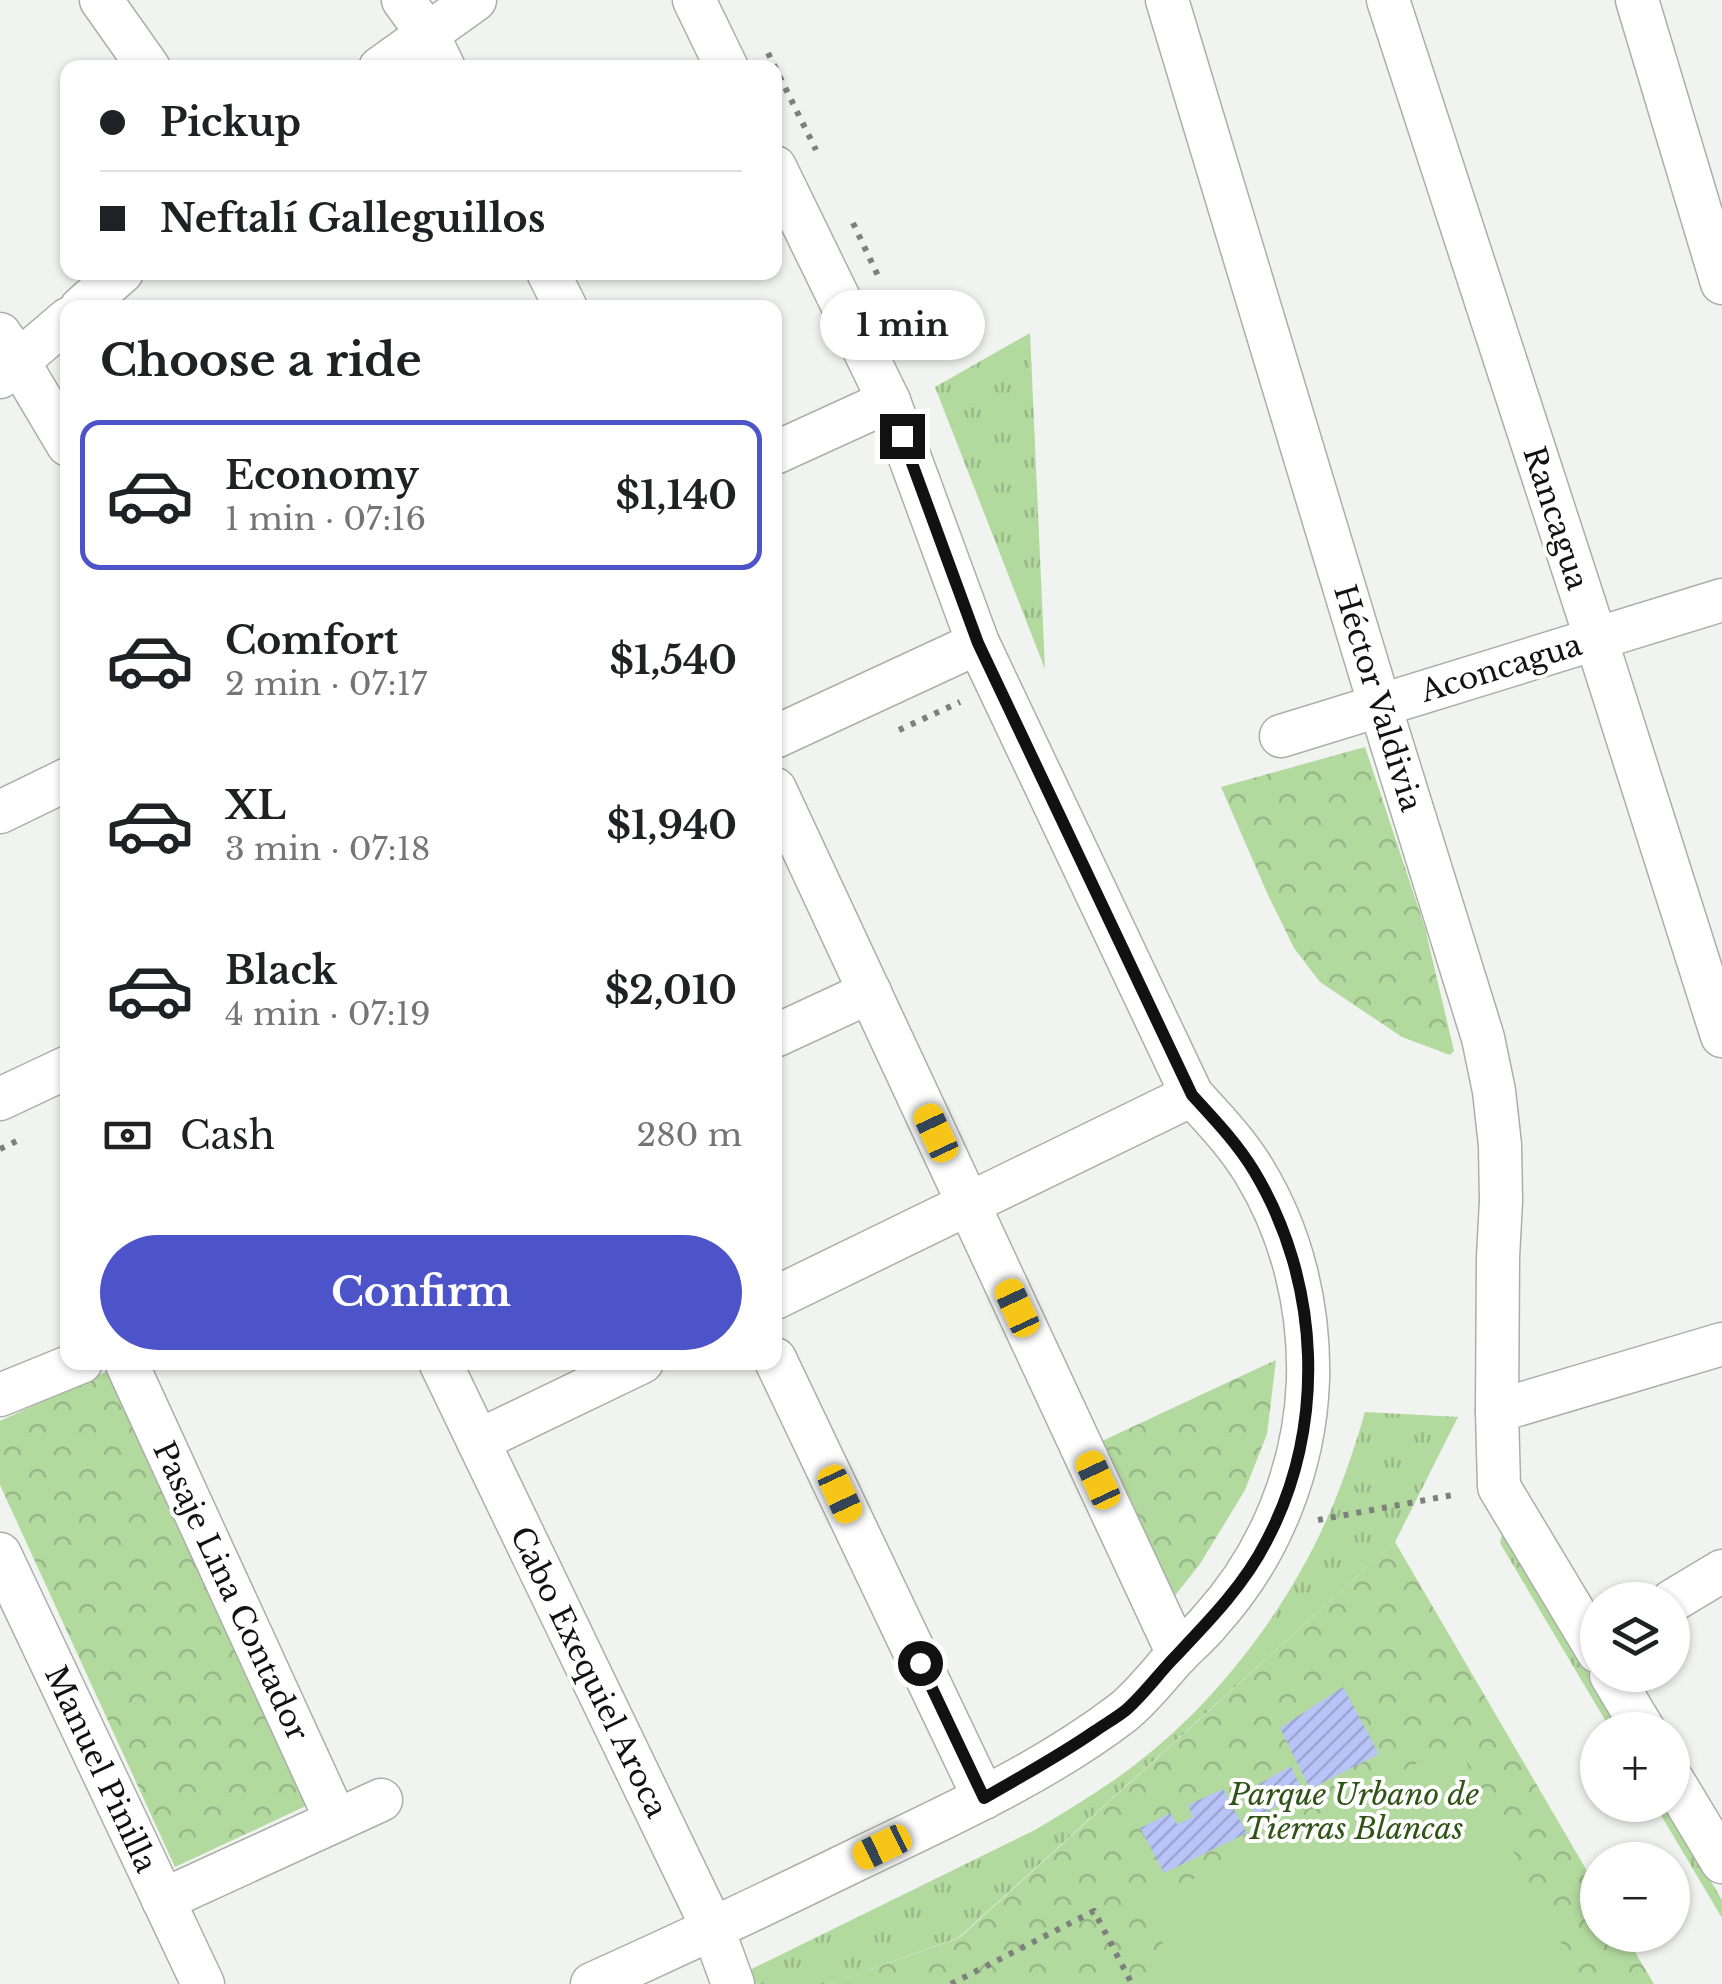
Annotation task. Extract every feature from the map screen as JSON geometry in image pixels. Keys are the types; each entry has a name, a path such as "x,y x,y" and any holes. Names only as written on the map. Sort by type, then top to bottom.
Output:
{"street":[{"path":"100,0 144,60"},
{"path":"390,60 475,0"},
{"path":"694,0 722,60"},
{"name":"Héctor Valdivia","path":"1168,0 1482,1038 1494,1091 1501,1201 1499,1487"},
{"name":"Rancagua","path":"1388,0 1722,1036"},
{"path":"1637,0 1722,283"},
{"path":"592,1984 984,1798 1066,1751 1125,1710 1222,1608 1266,1542 1286,1498 1307,1405 1304,1308 1293,1260 1276,1214 1254,1171 1192,1095 978,643 889,402 782,181"},
{"path":"90,300 113,280"},
{"path":"60,324 6,358 60,434"},
{"path":"782,450 889,402"},
{"name":"Aconcagua","path":"1281,736 1722,600"},
{"path":"782,735 978,643"},
{"path":"0,812 60,783"},
{"path":"782,804 1178,1654"},
{"path":"782,1033 870,992"},
{"path":"0,1099 60,1071"},
{"path":"782,1295 1192,1095"},
{"path":"1497,1410 1722,1344"},
{"path":"0,1395 61,1370"},
{"name":"Pasaje Lina Contador","path":"130,1370 336,1820"},
{"name":"Cabo Exequiel Aroca","path":"444,1370 713,1929 733,1984"},
{"path":"478,1442 626,1370"},
{"path":"780,1370 984,1798"},
{"path":"1499,1487 1580,1622"},
{"name":"Manuel Pinilla","path":"0,1554 202,1984"},
{"path":"1690,1590 1722,1570"},
{"path":"163,1900 381,1800"},
{"path":"1690,1809 1722,1862"}],"path":[{"path":"760,36 772,60"},
{"path":"782,80 822,161"},
{"path":"849,215 882,285"},
{"path":"895,732 997,685"},
{"path":"1320,1507 1314,1521 1499,1487"},
{"path":"951,1984 1094,1911 1132,1984"}],"green space":[{"path":"1030,333 1045,669 935,387"},
{"path":"1365,747 1425,928 1454,1051 1450,1055 1402,1037 1320,982 1294,948 1221,787"},
{"path":"1276,1360 1267,1434 1245,1490 1200,1564 1173,1598 1100,1442"},
{"path":"110,1370 310,1804 175,1867 0,1485 0,1421"},
{"path":"1365,1412 1458,1417 1395,1542 958,1938 829,1984 721,1984 1035,1830 1157,1747 1188,1719 1244,1656 1292,1586 1335,1500"},
{"path":"1502,1534 1506,1535 1580,1659 1580,1678 1500,1543"},
{"name":"Parque Urbano de Tierras Blancas","path":"1395,1542 1580,1859 1580,1952 1635,1952 1654,1984 829,1984 959,1938"},
{"path":"1588,1692 1599,1692 1611,1712 1600,1712"},
{"path":"1456,1743 1583,1984 1184,1984 1143,1905"},
{"path":"1665,1822 1676,1822 1688,1842 1677,1842"},
{"path":"1690,1846 1722,1900 1722,1918 1690,1864"}],"building":[{"path":"1343,1687 1379,1754 1310,1789 1280,1728"},
{"path":"1291,1766 1303,1792 1256,1817 1243,1793"},
{"path":"1223,1789 1247,1833 1164,1873 1140,1828 1170,1813 1177,1824 1193,1817 1188,1805"}],"route":[{"path":"902,436 978,643 1192,1095 1254,1171 1276,1214 1293,1260 1304,1308 1308,1356 1307,1405 1299,1452 1286,1498 1266,1542 1212,1620 1125,1710 1066,1751 984,1798 920,1663"}]}
